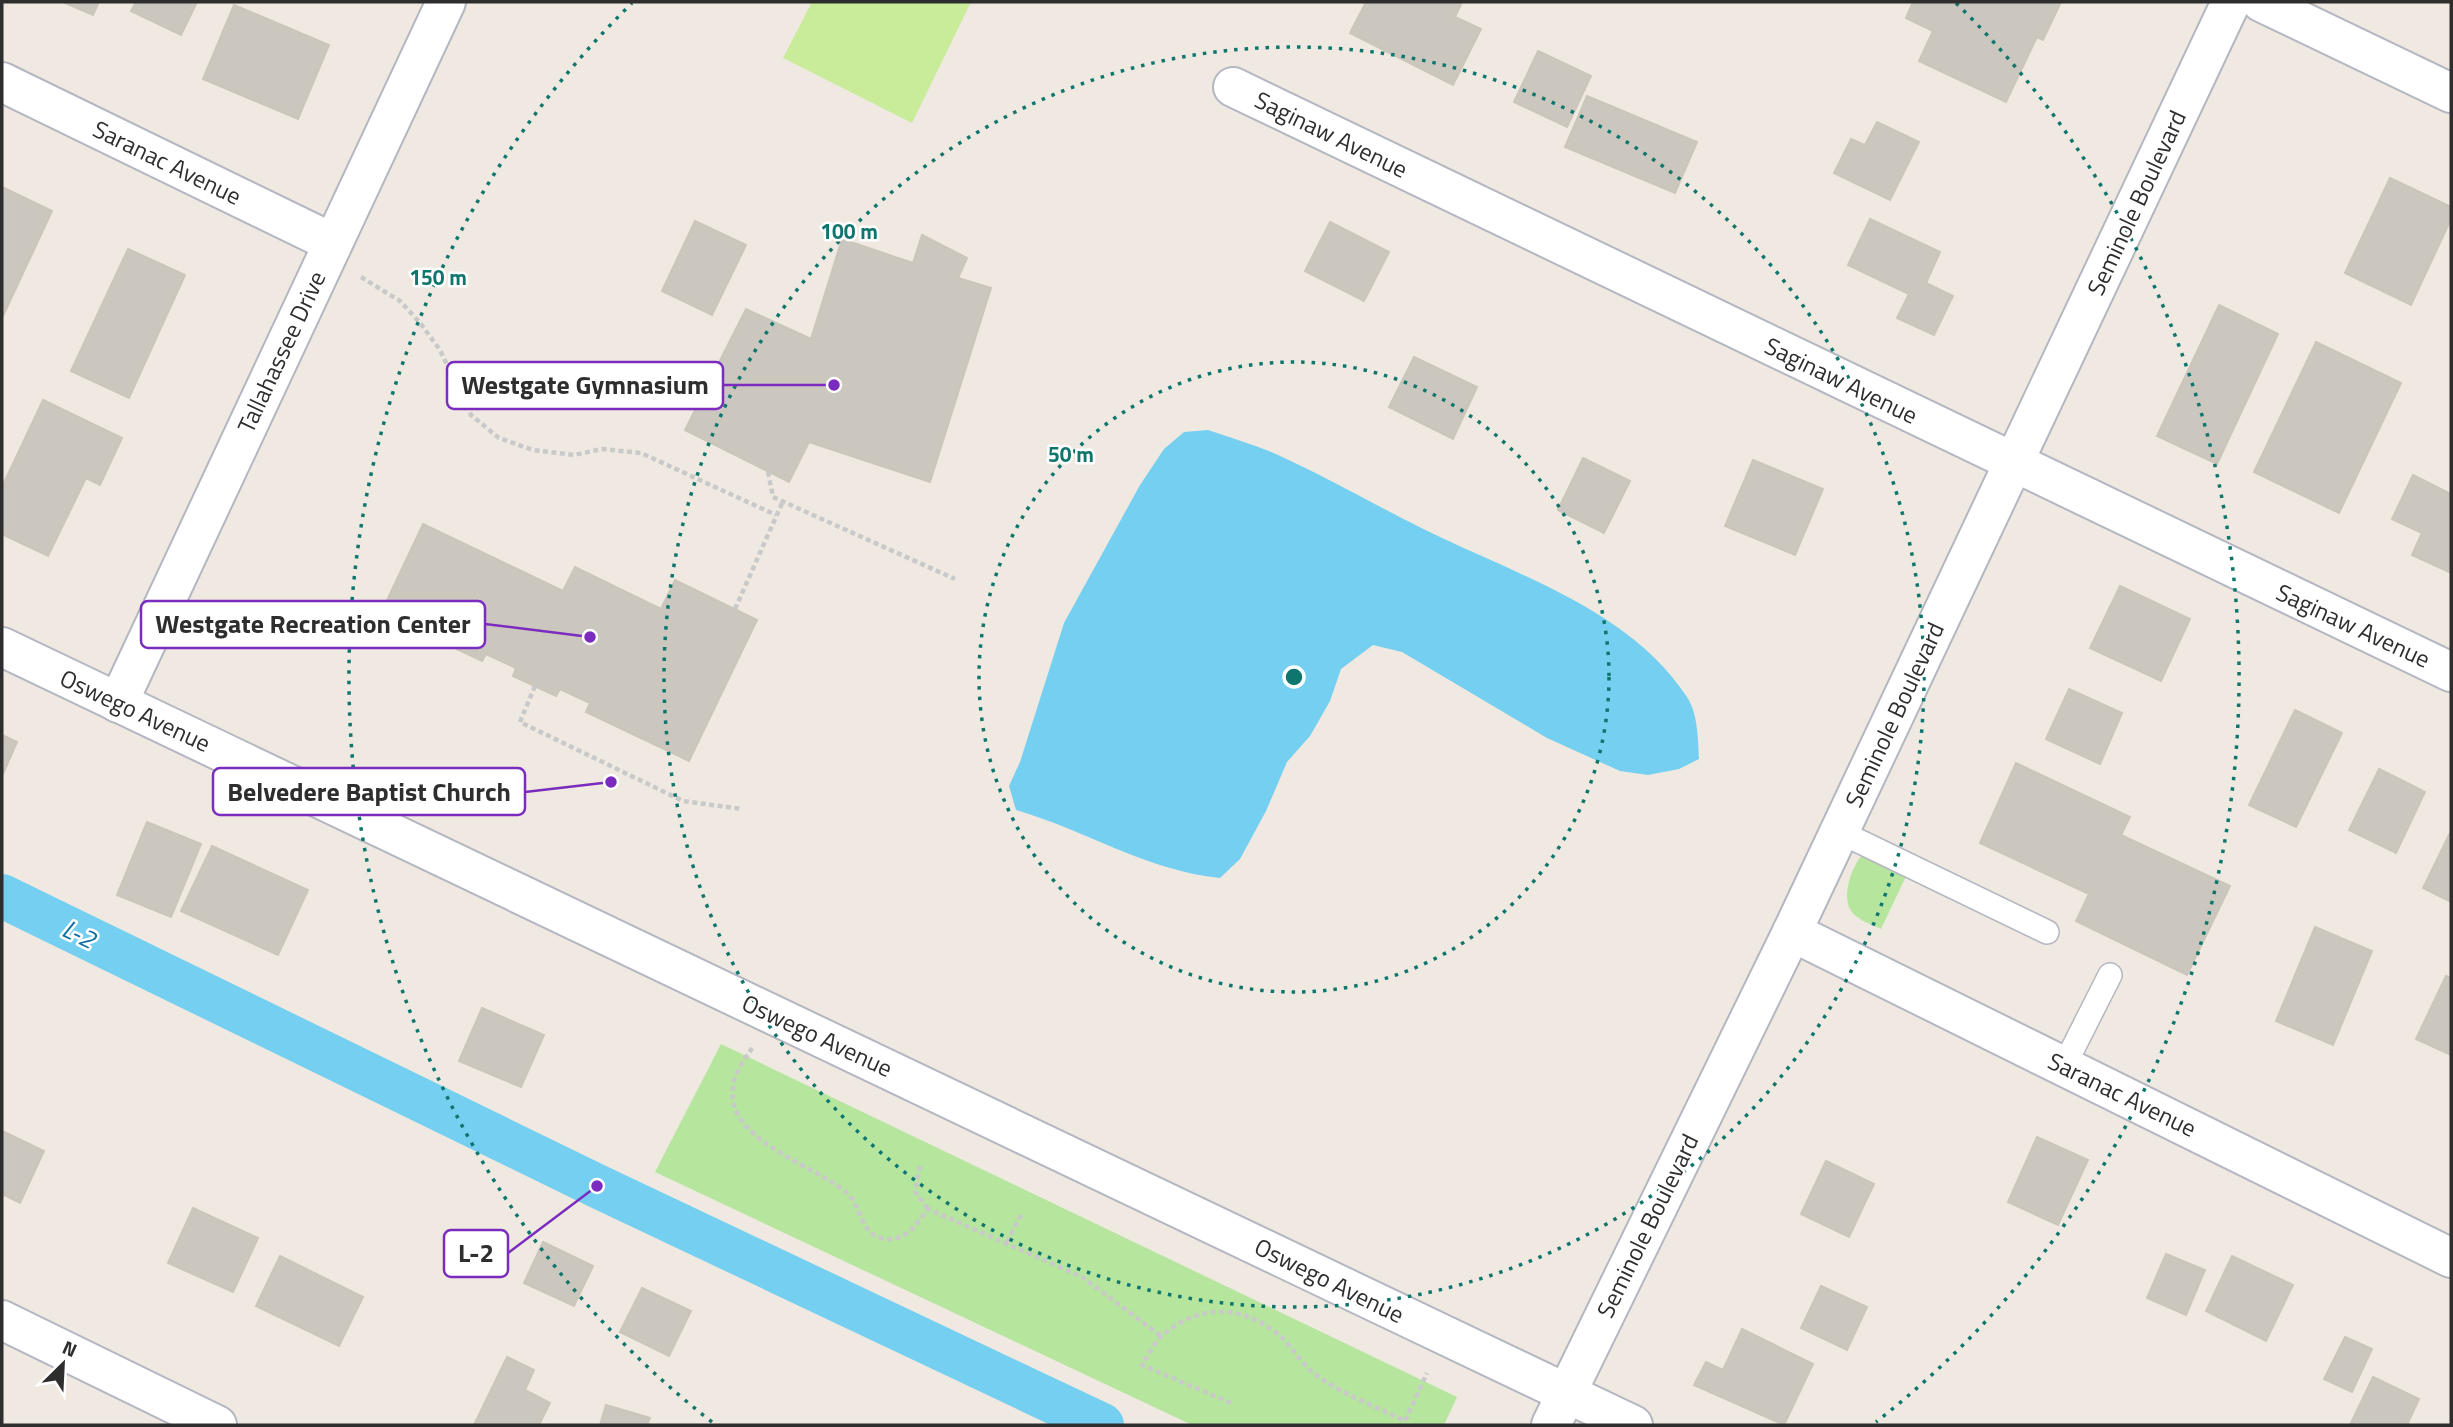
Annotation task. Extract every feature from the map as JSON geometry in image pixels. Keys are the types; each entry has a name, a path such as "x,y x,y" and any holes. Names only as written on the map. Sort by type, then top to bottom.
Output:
{"street":[{"name":"Tallahassee Drive","path":"118,702 446,2"},
{"name":"Seminole Boulevard","path":"1558,1410 1793,932 2231,2"},
{"path":"2260,2 2451,93"},
{"name":"Saranac Avenue","path":"2,82 329,252"},
{"name":"Saginaw Avenue","path":"1233,87 2014,465 2451,672"},
{"name":"Oswego Avenue","path":"2,647 1558,1410 1633,1425"},
{"name":"Saranac Avenue","path":"1793,932 2451,1258"},
{"path":"2,1320 217,1425"}],"lane":[{"path":"1840,832 2047,933"},
{"path":"2064,1066 2110,975"}],"path":[{"path":"329,252 400,301 440,349 471,415 499,438 533,450 574,456 602,449 641,453 776,515"},
{"path":"768,472 773,497 955,579"},
{"path":"735,609 783,501"},
{"path":"535,686 520,722 683,800 741,809"},
{"path":"752,1048 737,1074 732,1100 737,1115 752,1135 830,1180 850,1196 870,1232 885,1239 900,1238 910,1232 928,1209"},
{"path":"920,1166 915,1192 928,1209 1082,1277 1161,1336"},
{"path":"1007,1242 1022,1213"},
{"path":"1231,1403 1142,1365 1161,1336 1185,1319 1208,1311 1233,1311 1258,1319 1281,1336 1312,1373 1332,1386 1405,1422 1429,1368"}],"green space":[{"path":"812,2 971,2 912,123 783,58"},
{"path":"1862,855 1908,872 1881,929 1856,916 1848,903 1848,886"},
{"path":"721,1044 1457,1397 1444,1425 1192,1425 655,1172"}],"water":[{"path":"1208,430 1261,448 1298,465 1420,527 1541,583 1607,620 1637,642 1664,668 1687,697 1695,719 1699,759 1679,769 1648,775 1620,771 1547,738 1402,652 1373,645 1341,669 1330,701 1310,736 1287,762 1266,811 1240,859 1220,878 1193,874 1142,859 1016,810 1009,786 1020,762 1064,623 1140,485 1164,449 1184,432"}],"building":[{"path":"63,2 99,2 93,15"},
{"path":"136,2 197,2 181,35 131,11"},
{"path":"1366,2 1462,2 1455,17 1481,29 1453,85 1350,33"},
{"path":"1913,2 2061,2 2043,40 2037,37 2006,102 1919,61 1933,31 1906,18"},
{"path":"234,5 329,45 298,119 203,79"},
{"path":"1538,51 1591,76 1567,127 1514,102"},
{"path":"1587,96 1697,142 1675,193 1565,147"},
{"path":"1877,122 1919,142 1890,200 1834,173 1851,139 1865,145"},
{"path":"2390,178 2451,207 2451,219 2411,305 2345,273"},
{"path":"2,187 52,211 2,318"},
{"path":"1870,219 1940,252 1926,283 1953,296 1934,335 1897,318 1909,294 1848,265"},
{"path":"695,221 746,245 712,315 662,291"},
{"path":"1330,222 1389,252 1364,301 1305,271"},
{"path":"922,235 967,258 958,278 991,288 930,482 809,442 789,482 685,430 746,309 811,339 842,239 913,263"},
{"path":"128,249 185,275 129,398 71,371"},
{"path":"2219,305 2278,334 2217,464 2157,436"},
{"path":"2316,342 2401,383 2339,513 2254,472"},
{"path":"1414,357 1477,387 1453,439 1389,407"},
{"path":"43,400 122,438 100,485 86,478 48,556 2,534 2,487"},
{"path":"1583,458 1630,481 1604,533 1558,510"},
{"path":"1753,460 1823,489 1795,555 1725,526"},
{"path":"2413,475 2451,494 2449,572 2412,555 2422,533 2392,519"},
{"path":"423,524 563,591 575,567 661,609 675,580 757,620 689,761 586,712 590,703 560,689 556,696 513,676 516,668 486,654 482,661 381,613"},
{"path":"2120,586 2190,619 2161,681 2090,648"},
{"path":"2069,689 2122,713 2100,764 2046,739"},
{"path":"2295,710 2342,733 2296,827 2249,805"},
{"path":"2,735 17,742 2,776"},
{"path":"2016,763 2130,817 2121,835 2230,886 2187,975 2076,921 2089,894 1980,843"},
{"path":"2379,769 2425,792 2396,853 2349,830"},
{"path":"147,822 201,844 171,917 117,895"},
{"path":"2451,831 2451,902 2423,888"},
{"path":"212,846 308,890 278,955 181,911"},
{"path":"2315,927 2372,951 2333,1045 2276,1021"},
{"path":"2446,976 2451,978 2451,1055 2416,1039"},
{"path":"482,1008 544,1035 521,1087 459,1061"},
{"path":"2,1131 44,1151 20,1203 2,1194"},
{"path":"2037,1137 2088,1160 2058,1225 2008,1202"},
{"path":"1826,1161 1874,1184 1849,1237 1801,1214"},
{"path":"193,1208 258,1238 233,1292 168,1263"},
{"path":"543,1242 593,1266 574,1306 524,1283"},
{"path":"2166,1254 2205,1270 2186,1315 2147,1298"},
{"path":"280,1256 363,1297 339,1346 256,1306"},
{"path":"2232,1256 2293,1285 2266,1341 2206,1311"},
{"path":"1821,1286 1867,1307 1847,1350 1801,1328"},
{"path":"642,1288 691,1311 669,1356 620,1332"},
{"path":"1742,1329 1813,1364 1784,1425 1694,1385 1706,1362 1723,1370"},
{"path":"2345,1337 2372,1349 2352,1392 2324,1379"},
{"path":"507,1357 534,1370 525,1390 550,1403 539,1425 474,1425"},
{"path":"2373,1377 2419,1399 2407,1425 2350,1425"},
{"path":"606,1405 650,1418 647,1425 600,1425"}],"waterway":[{"name":"L-2","path":"2,896 597,1186 1102,1425"}],"place":[{"name":"Westgate Gymnasium","path":"834,385"},
{"name":"Westgate Recreation Center","path":"590,637"},
{"name":"Belvedere Baptist Church","path":"611,782"},
{"name":"L-2","path":"597,1186"}]}
